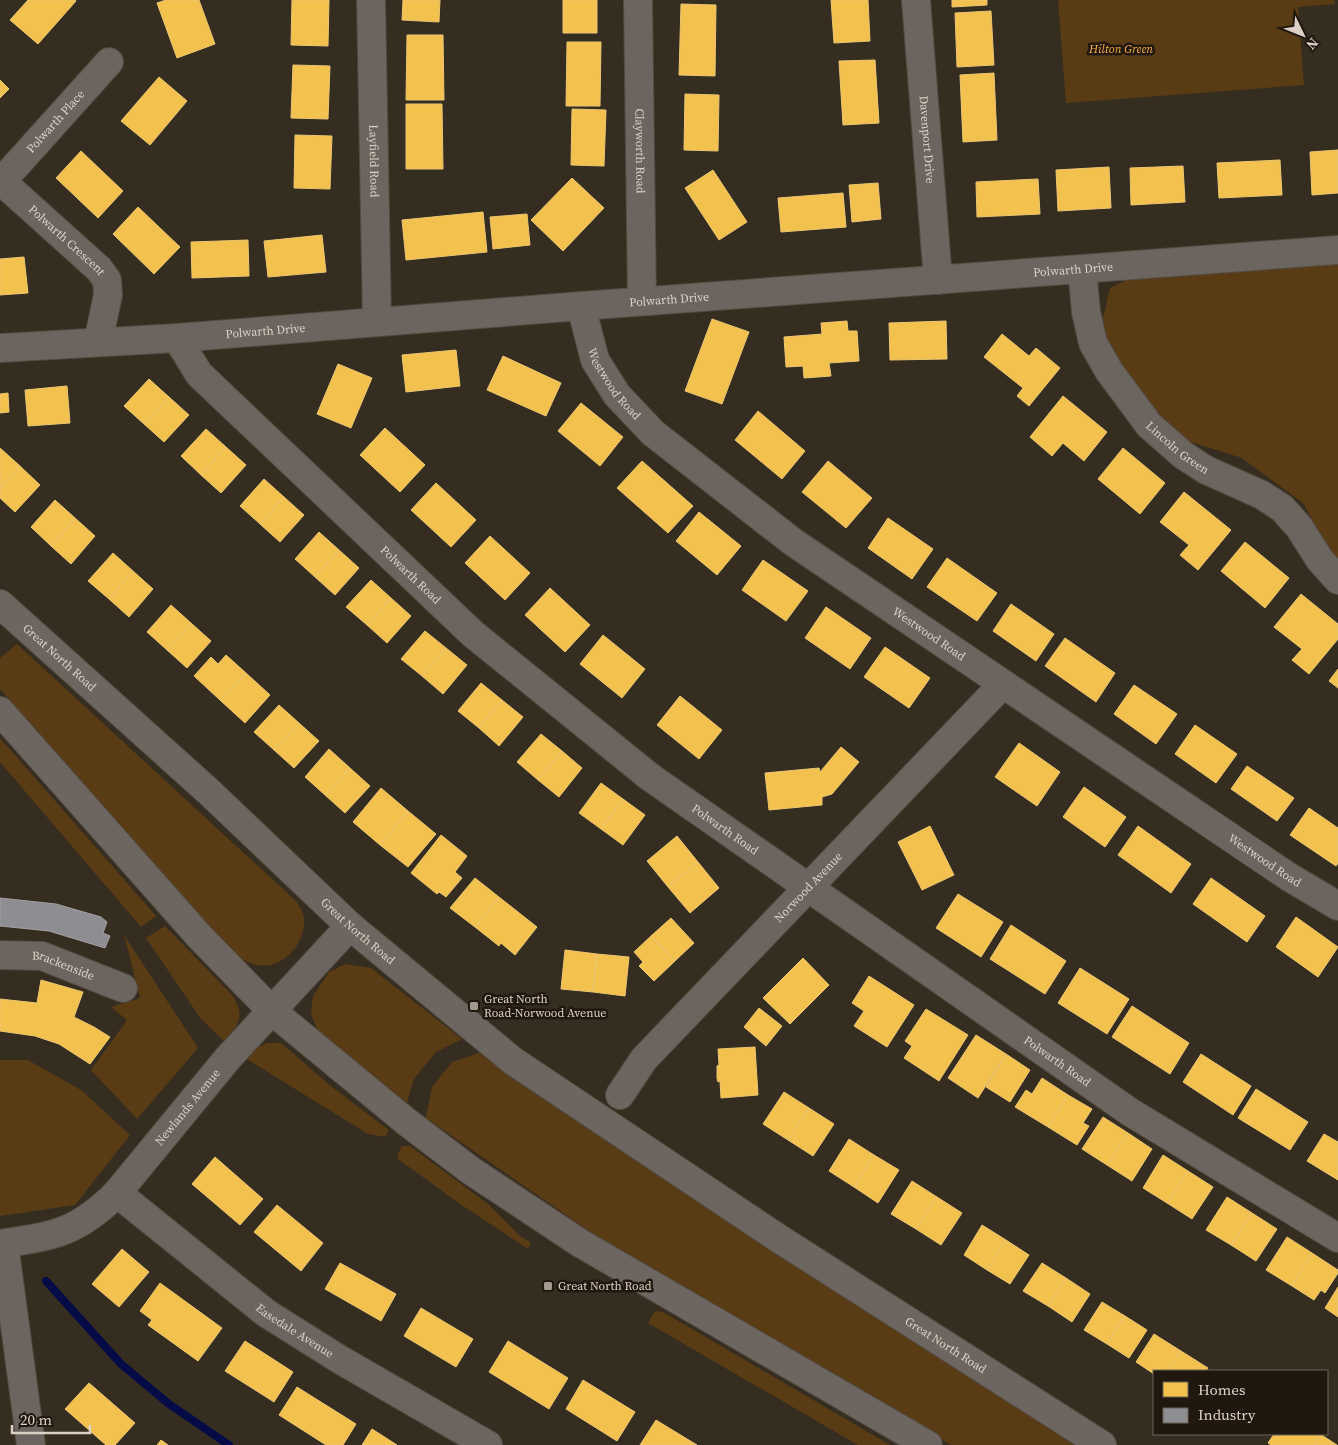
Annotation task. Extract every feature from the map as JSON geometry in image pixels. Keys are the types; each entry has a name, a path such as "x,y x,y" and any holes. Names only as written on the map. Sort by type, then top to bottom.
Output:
{"main road":[{"name":"Great North Road","path":"0,604 208,792 350,926 514,1061 778,1238 1102,1445"},
{"path":"0,711 198,936 272,1011 415,1129 470,1170 580,1243 928,1445"}],"street":[{"name":"Layfield Road","path":"371,0 377,321"},
{"name":"Clayworth Road","path":"638,0 642,302"},
{"name":"Davenport Drive","path":"916,0 938,280"},
{"name":"Polwarth Place","path":"1,180 109,62"},
{"name":"Polwarth Crescent","path":"1,180 99,269 107,280 108,295 98,342"},
{"name":"Polwarth Drive","path":"0,348 177,338 377,321 1338,250"},
{"name":"Lincoln Green","path":"1082,268 1086,312 1094,343 1109,371 1149,425 1183,455 1206,470 1262,494 1282,508 1299,527 1320,560 1338,580"},
{"name":"Westwood Road","path":"581,306 595,360 617,395 653,433 793,542 1289,877 1338,906"},
{"name":"Polwarth Road","path":"177,338 200,374 473,634 650,777 1130,1112 1338,1238"},
{"name":"Norwood Avenue","path":"620,1095 644,1059 1003,684"},
{"name":"Newlands Avenue","path":"2,1244 51,1236 77,1226 99,1211 117,1193 228,1058 350,926"},
{"name":"Brackenside","path":"0,955 42,956 123,988"},
{"name":"Easedale Avenue","path":"117,1193 266,1313 339,1359 488,1445"},
{"path":"2,1244 31,1445"}],"green space":[{"name":"Hilton Green","path":"1058,0 1334,0 1335,4 1298,7 1304,85 1066,103"},
{"path":"1338,264 1338,561 1327,549 1304,504 1242,458 1184,440 1128,380 1101,327 1110,288 1135,276"},
{"path":"17,644 296,901 303,914 304,928 297,946 291,953 275,963 266,965 257,965 234,956 0,689 0,658"},
{"path":"0,738 156,916 141,927 0,762"},
{"path":"165,926 232,995 236,1002 240,1014 239,1020 234,1030 224,1041 201,1019 146,938"},
{"path":"124,935 198,1048 137,1119 91,1070 127,1020 111,1007 140,998"},
{"path":"345,964 371,968 462,1039 436,1052 414,1079 407,1103 320,1036 311,1014 313,996 329,972"},
{"path":"267,1043 281,1043 332,1087 389,1130 385,1137 368,1134 245,1058 256,1048"},
{"path":"479,1053 607,1141 1076,1445 951,1445 631,1260 426,1118 432,1087 452,1062"},
{"path":"0,1060 28,1060 81,1090 130,1135 75,1205 0,1216"},
{"path":"402,1146 410,1146 488,1204 520,1236 531,1243 528,1249 463,1206 398,1159"},
{"path":"655,1311 663,1312 890,1445 858,1445 648,1323"}],"building: Homes":[{"path":"28,0 76,1 38,44 10,20"},
{"path":"166,0 199,0 215,44 177,58 157,3"},
{"path":"292,0 329,0 328,46 291,45"},
{"path":"403,0 440,0 439,22 402,20"},
{"path":"563,0 597,0 597,33 563,33"},
{"path":"831,0 868,0 870,41 834,43"},
{"path":"952,0 987,0 987,5 952,7"},
{"path":"681,4 716,5 715,76 679,75"},
{"path":"991,11 994,65 957,67 955,13"},
{"path":"407,35 443,35 444,100 406,100"},
{"path":"567,42 601,42 600,106 566,106"},
{"path":"875,60 879,123 843,125 839,61"},
{"path":"293,65 330,66 328,119 291,118"},
{"path":"994,73 997,140 963,142 960,75"},
{"path":"159,77 187,101 150,145 121,121"},
{"path":"0,80 9,89 0,98"},
{"path":"685,94 719,95 718,151 684,150"},
{"path":"406,104 442,104 443,169 406,169"},
{"path":"572,109 606,110 604,166 571,165"},
{"path":"295,135 332,136 330,189 294,188"},
{"path":"1338,150 1338,193 1312,195 1310,152"},
{"path":"81,151 123,191 98,218 56,178"},
{"path":"1280,160 1282,195 1219,198 1217,163"},
{"path":"1183,166 1185,202 1131,205 1130,168"},
{"path":"1109,167 1111,208 1058,211 1056,170"},
{"path":"713,170 747,222 719,240 685,188"},
{"path":"572,178 604,208 563,251 531,220"},
{"path":"1038,179 1040,214 977,217 976,182"},
{"path":"878,183 881,219 852,222 849,185"},
{"path":"843,193 846,227 781,232 778,198"},
{"path":"138,207 180,247 154,274 113,234"},
{"path":"483,212 487,252 406,260 402,220"},
{"path":"527,214 530,245 493,249 490,217"},
{"path":"322,235 326,272 268,277 264,241"},
{"path":"248,240 249,276 192,278 191,242"},
{"path":"24,257 28,293 0,295 0,259"},
{"path":"712,319 749,332 722,404 685,391"},
{"path":"847,321 848,331 857,331 859,361 829,363 831,376 804,378 803,366 786,367 784,337 822,334 821,323"},
{"path":"946,321 947,359 890,360 889,323"},
{"path":"1002,334 1029,356 1036,348 1060,368 1029,406 1017,396 1023,388 984,357"},
{"path":"456,350 460,386 406,392 402,355"},
{"path":"503,356 561,383 546,416 487,390"},
{"path":"338,364 372,378 351,428 317,414"},
{"path":"149,379 169,397 144,424 124,406"},
{"path":"67,386 70,423 28,426 25,390"},
{"path":"8,393 9,412 0,413 0,394"},
{"path":"1063,396 1107,432 1084,461 1063,443 1052,456 1030,437"},
{"path":"169,397 189,415 164,442 144,424"},
{"path":"581,403 623,437 600,466 558,431"},
{"path":"758,411 805,451 782,479 735,440"},
{"path":"385,428 425,465 400,492 360,455"},
{"path":"206,429 226,447 201,475 181,456"},
{"path":"226,447 246,465 221,493 201,475"},
{"path":"0,448 20,466 0,489"},
{"path":"1123,448 1165,483 1140,514 1098,479"},
{"path":"642,461 693,506 668,533 617,488"},
{"path":"828,461 872,498 846,528 802,492"},
{"path":"20,466 40,485 15,512 0,498 0,489"},
{"path":"264,479 284,497 260,524 240,506"},
{"path":"436,483 476,520 451,547 411,510"},
{"path":"1184,492 1231,530 1198,570 1180,555 1189,545 1160,522"},
{"path":"284,497 304,515 280,542 260,524"},
{"path":"55,500 75,518 51,546 31,527"},
{"path":"699,512 741,546 717,575 676,541"},
{"path":"75,518 95,536 71,564 51,546"},
{"path":"888,518 933,549 912,579 868,548"},
{"path":"319,532 339,550 315,577 295,559"},
{"path":"490,536 530,573 505,600 465,563"},
{"path":"1245,542 1289,578 1265,608 1221,571"},
{"path":"339,550 359,568 335,595 315,577"},
{"path":"113,553 133,571 109,599 88,581"},
{"path":"947,558 997,593 977,621 927,587"},
{"path":"763,560 808,591 786,621 742,590"},
{"path":"133,571 153,589 129,617 109,599"},
{"path":"371,580 391,598 367,625 346,607"},
{"path":"550,588 590,625 565,652 525,615"},
{"path":"1301,594 1338,624 1338,639 1309,674 1292,660 1302,649 1274,627"},
{"path":"391,598 411,616 387,643 367,625"},
{"path":"1011,604 1054,634 1036,661 993,631"},
{"path":"171,605 191,623 167,650 147,632"},
{"path":"826,607 871,638 850,669 805,638"},
{"path":"191,623 211,641 187,668 167,650"},
{"path":"425,631 446,648 422,676 401,659"},
{"path":"603,635 645,669 622,698 580,664"},
{"path":"1065,638 1115,673 1096,702 1045,666"},
{"path":"885,647 930,678 909,708 864,677"},
{"path":"446,648 467,665 443,694 422,676"},
{"path":"226,655 246,673 221,701 194,676 211,657 218,664"},
{"path":"1338,669 1338,688 1329,681"},
{"path":"246,673 270,695 245,723 221,701"},
{"path":"481,683 502,700 479,728 458,711"},
{"path":"1134,685 1177,714 1156,744 1114,714"},
{"path":"680,696 722,730 699,759 657,725"},
{"path":"502,700 523,717 499,746 479,728"},
{"path":"279,705 299,723 274,750 254,732"},
{"path":"299,723 319,741 294,768 274,750"},
{"path":"1195,725 1237,754 1216,783 1175,754"},
{"path":"541,734 562,751 538,780 517,762"},
{"path":"1019,743 1060,772 1037,806 995,777"},
{"path":"841,747 859,762 832,794 822,797 822,805 769,810 765,773 819,768 820,772"},
{"path":"329,749 350,768 325,795 305,777"},
{"path":"562,751 582,768 559,797 538,780"},
{"path":"1247,766 1294,798 1277,821 1231,789"},
{"path":"350,768 370,786 345,813 325,795"},
{"path":"601,783 623,799 601,829 579,813"},
{"path":"1084,787 1126,817 1105,847 1063,817"},
{"path":"381,788 408,811 380,845 353,822"},
{"path":"623,799 645,815 623,845 601,829"},
{"path":"1309,808 1338,828 1338,863 1336,866 1290,835"},
{"path":"408,811 436,834 408,867 380,845"},
{"path":"930,826 954,875 922,890 898,842"},
{"path":"1138,826 1191,864 1171,893 1118,855"},
{"path":"441,835 467,856 455,872 462,878 446,897 439,892 437,894 411,873"},
{"path":"677,836 698,862 668,887 647,861"},
{"path":"698,862 719,888 690,913 668,887"},
{"path":"475,878 499,897 475,927 450,908"},
{"path":"1211,878 1265,916 1247,942 1193,904"},
{"path":"958,894 1003,922 981,957 936,928"},
{"path":"499,897 537,927 515,955 501,943 499,946 475,927"},
{"path":"1296,917 1338,947 1318,977 1276,947"},
{"path":"671,918 694,943 675,961 651,936"},
{"path":"1011,925 1066,961 1045,994 990,959"},
{"path":"651,936 675,961 654,981 639,966 643,962 634,952"},
{"path":"565,950 597,954 593,992 561,989"},
{"path":"597,954 629,957 625,996 593,992"},
{"path":"803,958 829,985 790,1024 763,998"},
{"path":"1080,968 1129,999 1107,1034 1058,1003"},
{"path":"869,976 914,1005 887,1047 854,1026 864,1011 852,1003"},
{"path":"41,980 83,992 74,1017 110,1037 90,1064 59,1044 35,1036 0,1031 0,999 37,1003"},
{"path":"1132,1006 1189,1043 1170,1074 1112,1037"},
{"path":"759,1008 782,1026 766,1046 744,1027"},
{"path":"926,1009 968,1035 939,1081 904,1058 912,1046 905,1041"},
{"path":"976,1035 1006,1054 978,1098 948,1078"},
{"path":"755,1047 758,1095 721,1098 720,1081 718,1082 717,1078 717,1066 719,1065 718,1049"},
{"path":"1006,1054 1030,1070 1010,1102 986,1087"},
{"path":"1201,1054 1251,1086 1233,1115 1183,1082"},
{"path":"1042,1078 1068,1095 1048,1127 1015,1107 1026,1090 1032,1094"},
{"path":"1256,1089 1308,1122 1290,1150 1238,1118"},
{"path":"784,1092 809,1108 788,1140 763,1124"},
{"path":"1068,1095 1092,1109 1083,1123 1089,1126 1077,1145 1048,1127"},
{"path":"809,1108 834,1124 813,1156 788,1140"},
{"path":"1103,1117 1128,1133 1107,1165 1082,1149"},
{"path":"1128,1133 1152,1149 1132,1181 1107,1165"},
{"path":"1324,1134 1338,1142 1338,1180 1307,1161"},
{"path":"849,1139 874,1155 854,1187 829,1171"},
{"path":"874,1155 899,1170 878,1203 854,1187"},
{"path":"1163,1155 1188,1171 1167,1203 1143,1188"},
{"path":"215,1157 263,1199 240,1225 192,1184"},
{"path":"1188,1171 1213,1187 1192,1219 1167,1203"},
{"path":"912,1181 937,1197 916,1229 891,1214"},
{"path":"937,1197 962,1213 941,1245 916,1229"},
{"path":"1227,1197 1252,1213 1231,1245 1206,1230"},
{"path":"277,1205 323,1243 301,1271 254,1232"},
{"path":"1252,1213 1277,1229 1256,1261 1231,1245"},
{"path":"982,1225 1006,1240 987,1270 964,1255"},
{"path":"1287,1237 1312,1253 1292,1286 1266,1270"},
{"path":"1006,1240 1029,1255 1010,1284 987,1270"},
{"path":"122,1249 149,1272 119,1307 92,1284"},
{"path":"1312,1253 1338,1270 1325,1293 1321,1290 1314,1300 1292,1286"},
{"path":"340,1263 396,1294 381,1321 325,1289"},
{"path":"1042,1263 1066,1278 1048,1306 1023,1291"},
{"path":"1066,1278 1090,1294 1072,1322 1048,1306"},
{"path":"160,1283 222,1328 198,1361 148,1325 152,1320 140,1311"},
{"path":"1338,1287 1338,1317 1325,1308"},
{"path":"1102,1302 1125,1316 1107,1344 1084,1330"},
{"path":"421,1308 473,1339 456,1367 404,1336"},
{"path":"1125,1316 1147,1330 1129,1358 1107,1344"},
{"path":"1154,1334 1181,1351 1169,1370 1153,1370 1153,1373 1136,1362"},
{"path":"245,1341 293,1372 274,1402 225,1371"},
{"path":"508,1341 568,1378 549,1409 489,1372"},
{"path":"1181,1351 1208,1368 1207,1370 1169,1370"},
{"path":"583,1380 635,1412 617,1441 566,1409"},
{"path":"89,1383 135,1423 115,1445 106,1445 65,1409"},
{"path":"297,1387 356,1424 343,1445 326,1445 279,1415"},
{"path":"656,1420 697,1445 640,1445"},
{"path":"372,1429 397,1445 362,1445"},
{"path":"1273,1435 1319,1435 1314,1445 1271,1445 1268,1443"},
{"path":"1319,1435 1322,1435 1337,1445 1314,1445"},
{"path":"161,1440 168,1445 157,1445"}],"building: Industry":[{"path":"0,898 56,904 101,917 107,922 103,933 110,936 105,948 49,931 0,926"}],"waterway":[{"path":"46,1281 121,1364 169,1404 229,1445"}],"place":[{"name":"Great North Road-Norwood Avenue","path":"474,1006"},
{"name":"Great North Road","path":"548,1286"}]}
